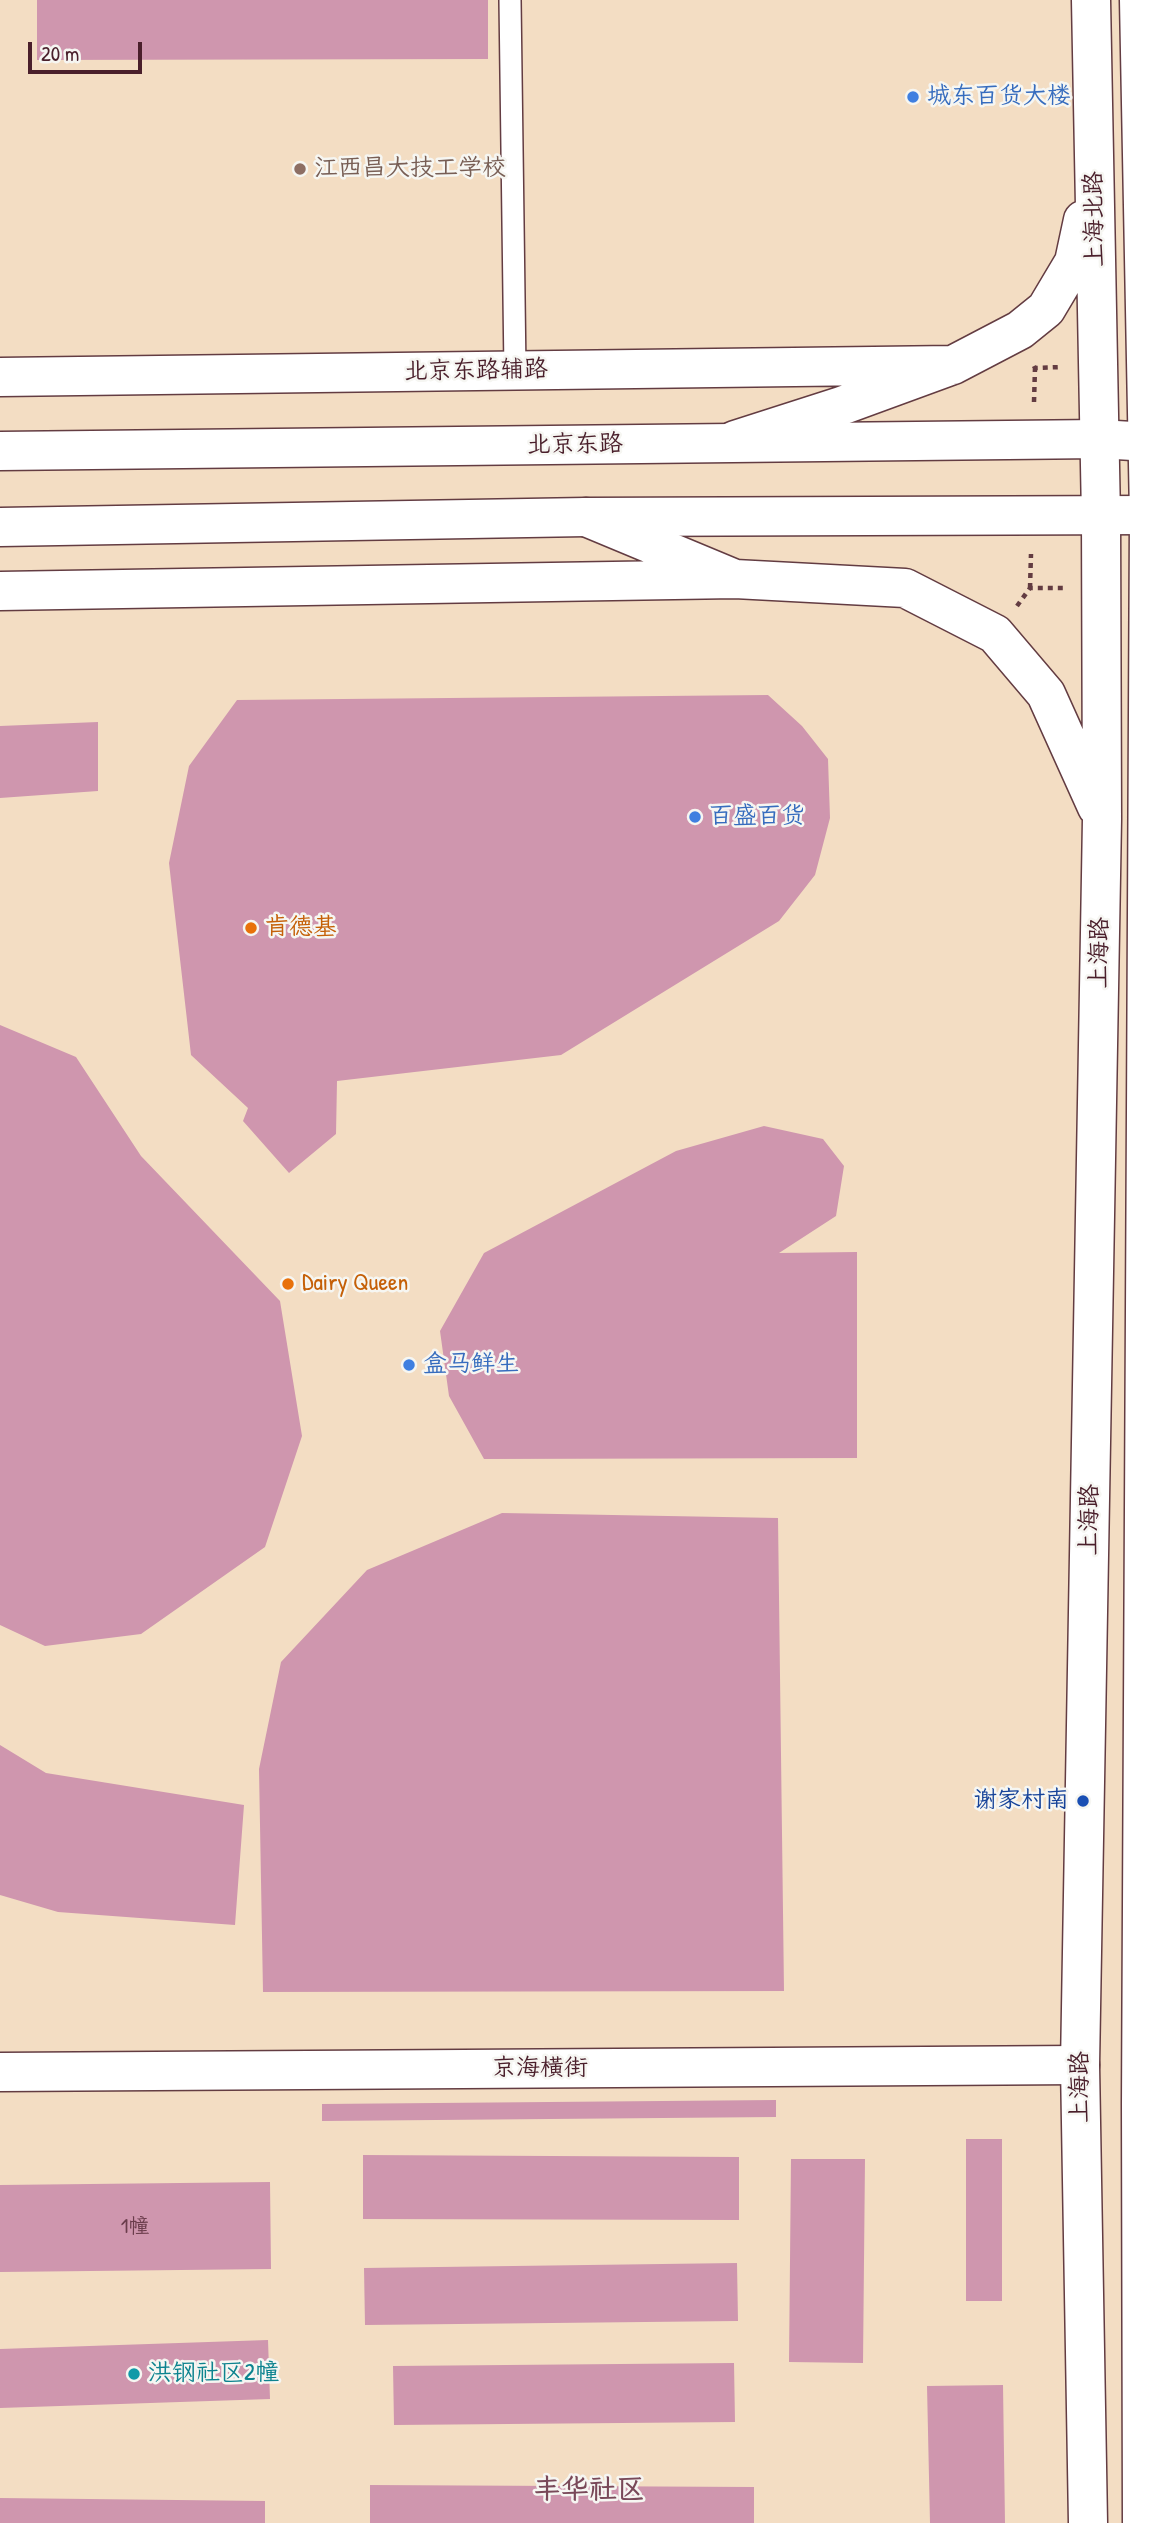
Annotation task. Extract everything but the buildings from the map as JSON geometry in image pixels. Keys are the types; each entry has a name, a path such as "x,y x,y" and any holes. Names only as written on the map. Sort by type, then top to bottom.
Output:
{"main road":[{"name":"上海北路","path":"1091,0 1101,517"},
{"name":"上海北路","path":"1139,0 1147,223 1149,515"},
{"path":"723,443 841,406 953,365 1020,331 1046,309 1074,262 1094,163"},
{"name":"北京东路辅路","path":"0,377 953,365"},
{"name":"北京东路","path":"0,451 1099,439 1149,442"},
{"path":"0,527 586,517 1149,515"},
{"name":"上海路","path":"1142,2523 1149,515"},
{"path":"586,517 736,579"},
{"name":"上海路","path":"1088,2523 1080,2065 1102,819 1101,517"},
{"path":"0,591 736,579 905,588 995,634 1046,694 1102,819"},
{"name":"京海横街","path":"0,2072 1080,2065"}],"lane":[{"path":"510,0 515,371"}],"place":[{"name":"城东百货大楼","path":"913,97"},
{"name":"江西昌大技工学校","path":"300,169"},
{"name":"百盛百货","path":"695,817"},
{"name":"肯德基","path":"251,928"},
{"name":"Dairy Queen","path":"288,1284"},
{"name":"盒马鲜生","path":"409,1365"},
{"name":"谢家村南","path":"1083,1801"},
{"name":"洪钢社区2幢","path":"134,2374"}],"district":[{"name":"丰华社区","path":"589,2491"}]}
